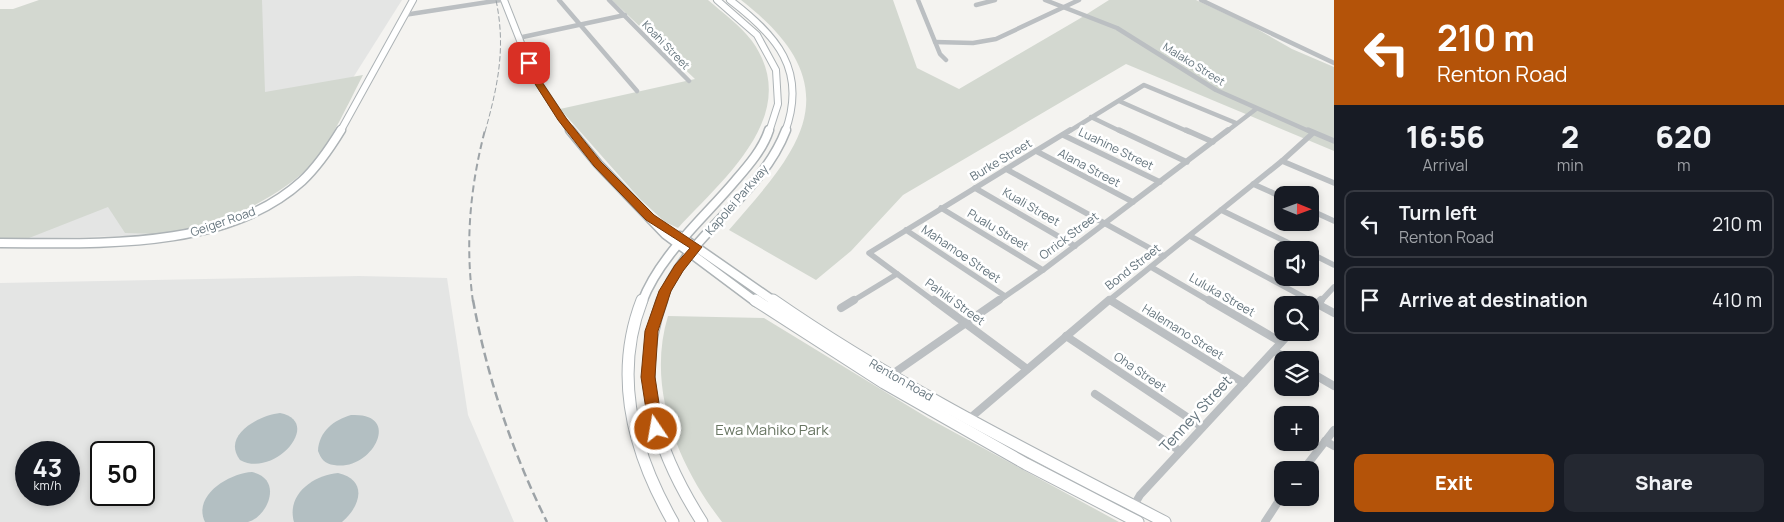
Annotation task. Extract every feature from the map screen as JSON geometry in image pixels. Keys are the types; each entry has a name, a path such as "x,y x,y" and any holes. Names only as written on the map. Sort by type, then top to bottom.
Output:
{"main road":[{"name":"Geiger Road","path":"0,243 142,242 174,238 228,223 264,207 306,178 320,160 342,128 413,0"},
{"name":"Renton Road","path":"502,0 534,76 562,120 598,164 650,218"},
{"name":"Kapolei Parkway","path":"672,522 656,494 640,453 630,414 627,378 629,345 642,300 663,263 759,153 769,135 778,110 778,78 770,54 750,27 717,0"},
{"name":"Kapolei Parkway","path":"702,522 678,484 662,447 652,411 648,377 649,346 657,311 671,279 768,166 784,138 793,112 794,94 792,78 781,50 761,25 730,0"},
{"name":"Renton Road","path":"681,241 717,267 751,298"},
{"name":"Renton Road","path":"717,267 760,290 806,323 891,375 969,419 1165,522"},
{"path":"751,298 760,290"}],"street":[{"path":"404,15 502,0"},
{"path":"559,0 637,91"},
{"name":"Koahi Street","path":"608,0 689,81"},
{"path":"918,0 941,56 946,60"},
{"path":"976,6 995,0"},
{"name":"Malako Street","path":"1045,0 1123,31 1207,85 1256,109 1334,141"},
{"path":"935,42 973,43 992,40 1079,0"},
{"path":"1201,0 1334,63"},
{"path":"518,38 625,15"},
{"name":"Burke Street","path":"869,253 1144,86 1236,123"},
{"path":"1119,100 1213,142"},
{"name":"Orrick Street","path":"891,375 1043,270 1256,109"},
{"path":"1091,117 1187,162"},
{"name":"Bond Street","path":"969,419 1027,368 1282,161 1313,133"},
{"name":"Luahine Street","path":"1063,135 1160,182"},
{"name":"Alana Street","path":"1036,151 1133,202"},
{"path":"1282,161 1334,183"},
{"path":"1006,169 1164,256"},
{"path":"1253,184 1274,193"},
{"name":"Kuali Street","path":"975,188 1075,246"},
{"name":"Pualu Street","path":"941,208 1043,270"},
{"path":"1221,210 1285,241"},
{"path":"1319,214 1334,221"},
{"name":"Renton Road","path":"650,218 665,234 681,241"},
{"name":"Mahamoe Street","path":"906,230 1005,296"},
{"path":"1190,236 1303,296"},
{"name":"Pahiki Street","path":"869,253 1027,368"},
{"path":"1319,258 1334,265"},
{"name":"Luluka Street","path":"1151,267 1281,342"},
{"path":"841,308 897,274"},
{"path":"1319,303 1334,287"},
{"name":"Renton Road","path":"751,298 840,356 924,407 1026,464 1135,520"},
{"name":"Halemano Street","path":"1109,300 1244,383"},
{"path":"1319,305 1334,313"},
{"name":"Oha Street","path":"1066,336 1202,428"},
{"name":"Tenney Street","path":"1133,505 1180,451 1281,342"},
{"path":"1319,377 1334,386"},
{"path":"1095,394 1180,451"},
{"path":"1310,461 1334,430"},
{"path":"1325,441 1334,446"},
{"path":"1133,505 1135,520"},
{"path":"1265,522 1275,506"}],"shaded area":[{"path":"110,0 402,0 298,165 165,231 127,236 0,239 0,91"},
{"path":"359,276 447,278 468,415 514,522 0,522 0,283"},
{"path":"280,413 292,418 297,427 296,437 289,447 279,456 267,462 253,464 240,460 235,451 235,442 239,435 254,422"},
{"path":"351,415 367,417 376,423 379,431 377,442 360,460 348,465 328,464 322,459 318,451 321,438 333,423"},
{"path":"252,472 262,476 268,483 270,490 266,507 261,514 248,522 205,522 202,512 204,503 215,487 234,476"},
{"path":"338,473 348,476 357,487 357,501 349,516 342,522 294,522 294,503 304,488 320,478"}],"green space":[{"path":"39,0 262,0 265,92 363,75 333,134 312,164 286,186 236,214 186,232 163,234 125,233 108,207 29,238 0,239 0,9 13,9"},
{"path":"612,0 708,0 747,35 766,68 769,94 763,119 751,144 735,167 678,228 665,222 640,199 560,109 695,79"},
{"path":"741,0 893,0 917,68 959,89 1109,0 1196,0 1250,25 1292,49 1334,67 1334,151 1126,64 903,195 851,251 816,280 729,230 784,162 801,128 806,106 805,86 799,67 789,49 776,31"},
{"name":"Ewa Mahiko Park","path":"668,316 764,318 928,418 1119,522 722,522 692,476 670,425 661,371 662,343"}],"railway":[{"path":"485,132 494,98 499,66 500,34 496,0"},
{"path":"473,302 469,258 470,215 485,130"},
{"path":"473,300 493,386 502,414 534,496 547,522"}],"route":[{"path":"529,63 534,76 562,120 615,183 650,218 696,247 671,279 651,331 648,377 649,394 656,429"}]}
